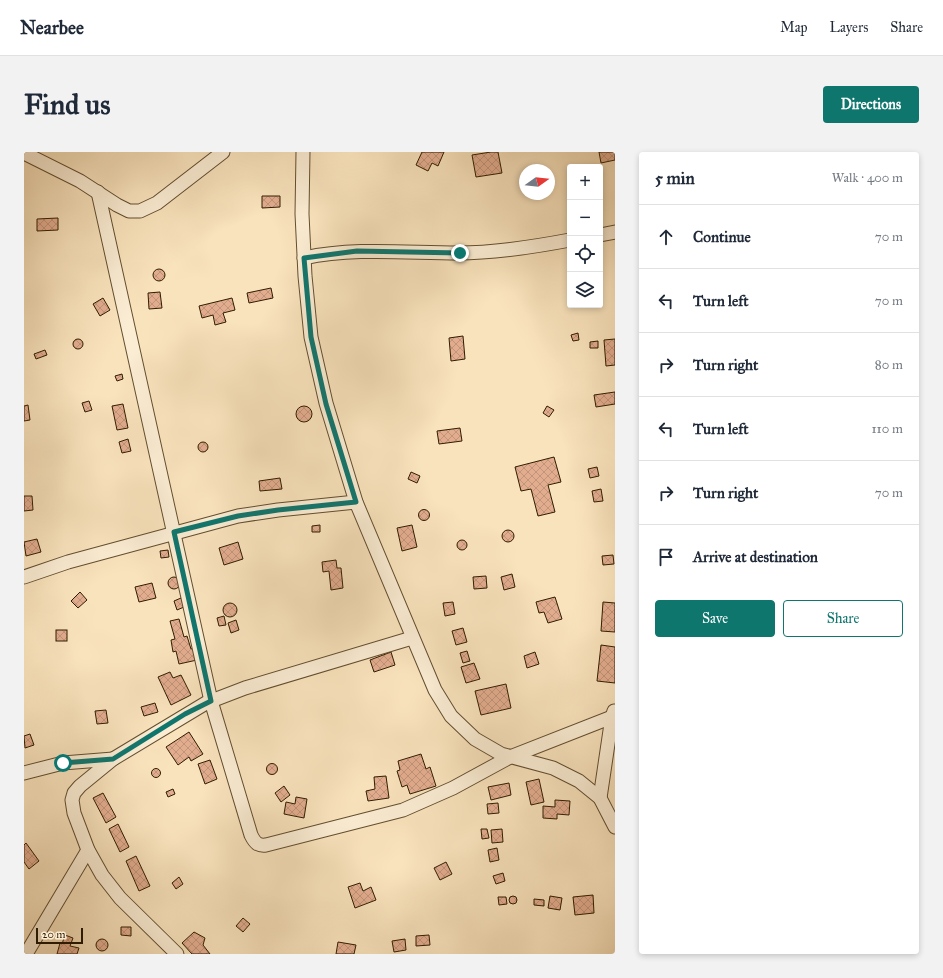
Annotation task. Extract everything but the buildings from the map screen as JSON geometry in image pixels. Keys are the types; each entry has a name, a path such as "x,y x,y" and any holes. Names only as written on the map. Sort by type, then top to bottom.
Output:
{"street":[{"path":"24,153 80,181 129,211 140,211 157,202 223,152"},
{"path":"303,152 302,214 304,258 311,337 326,404 356,502 435,690 451,716 475,738 510,758 553,768 579,781 600,798 615,827"},
{"path":"98,192 211,701 251,835 257,844 260,846 403,810 453,788 510,758 613,713"},
{"path":"603,234 615,232"},
{"path":"304,258 357,251 460,253 495,251 567,240"},
{"path":"24,577 68,562 174,532 245,515 356,502"},
{"path":"177,954 120,898 102,875 88,850 74,813 72,800 74,793 80,786 113,759 185,714 211,701 285,675 412,638"},
{"path":"600,798 613,713"},
{"path":"24,773 63,763 113,759"},
{"path":"26,954 88,850"}],"route":[{"path":"63,763 85,760 113,759 185,714 211,701 174,532 238,516 278,510 356,502 326,404 311,337 304,258 357,251 460,253"}]}
